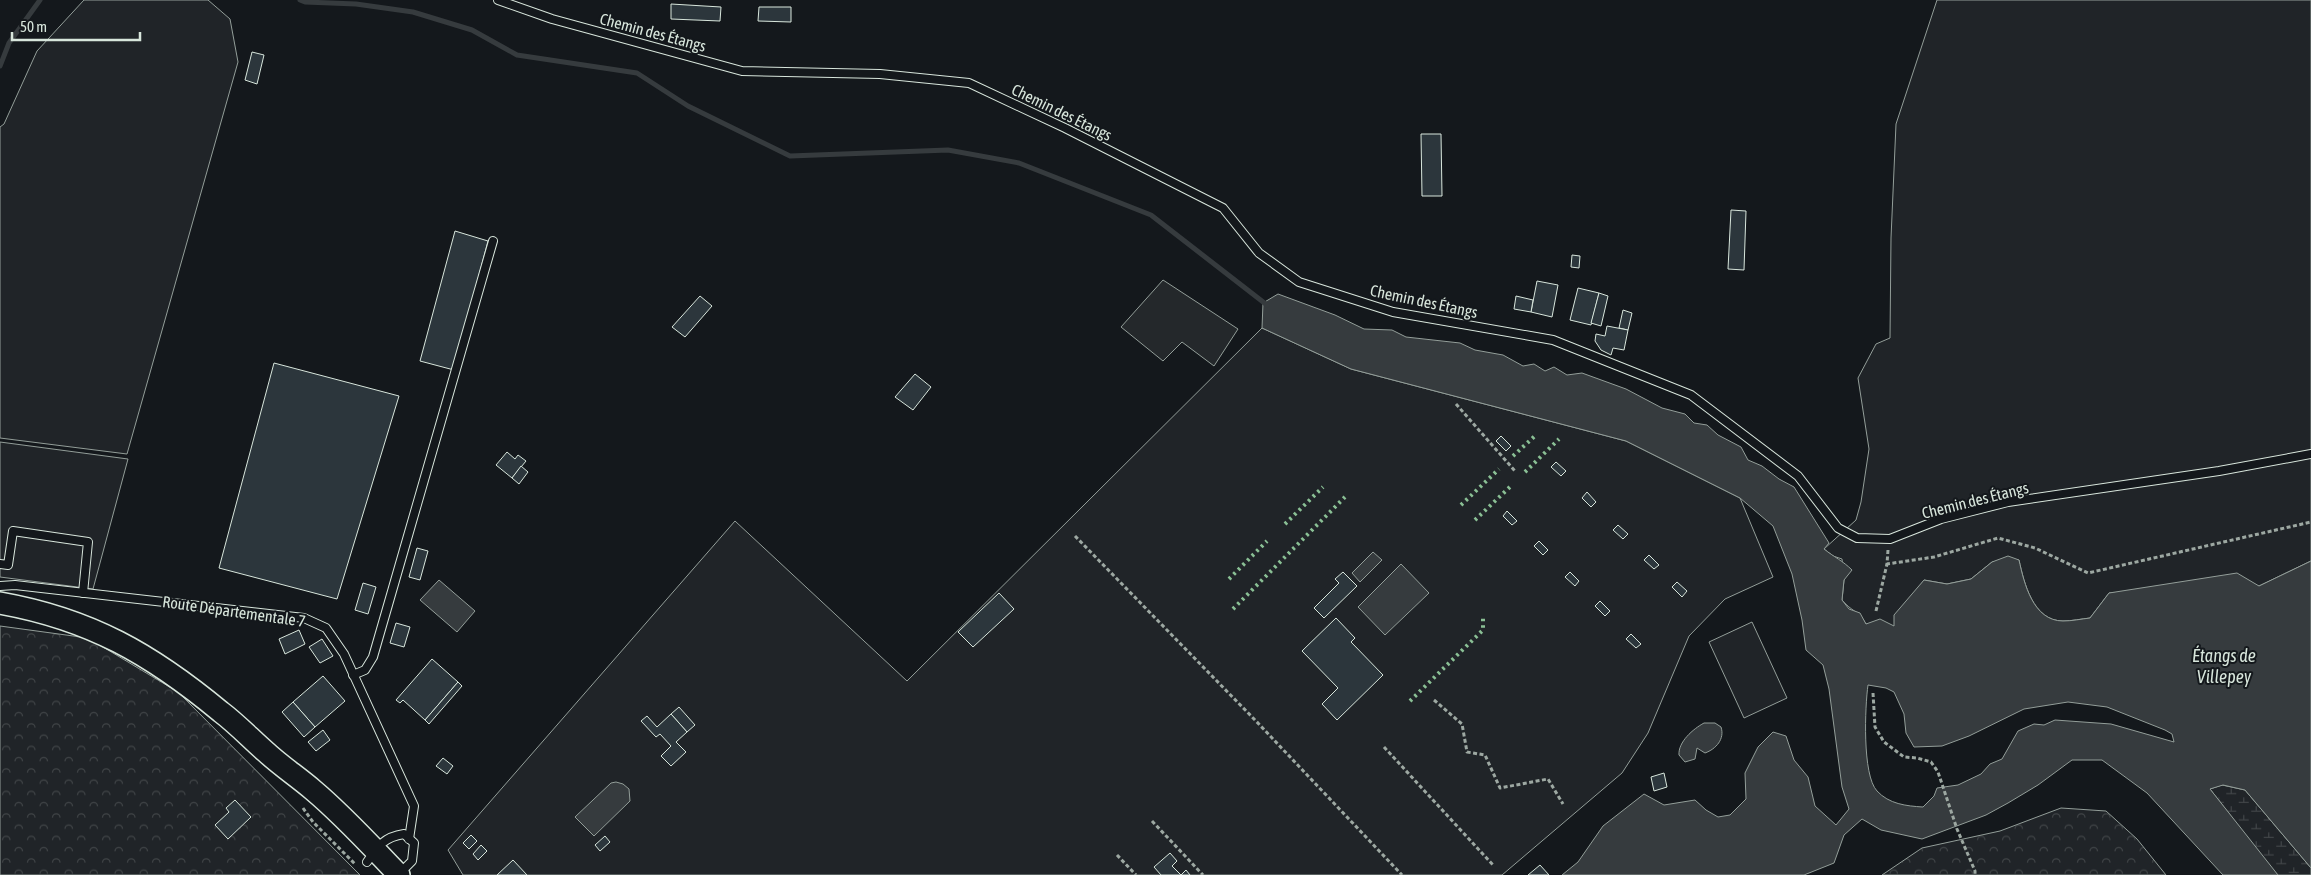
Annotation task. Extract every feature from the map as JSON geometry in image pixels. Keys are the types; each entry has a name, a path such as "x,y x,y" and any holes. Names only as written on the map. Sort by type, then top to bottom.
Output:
{"main road":[{"path":"0,603 72,621 103,633 140,653 175,676 222,712 267,754 314,791 383,869"},
{"path":"267,754 304,800 383,869"}],"lane":[{"name":"Chemin des Étangs","path":"498,0 552,19 742,71 880,74 968,83 1065,128 1223,208 1259,253 1299,282 1393,312 1552,340 1692,395 1798,476 1838,528 1858,538 1890,539 1941,519 2008,502 2219,471 2311,454"},
{"path":"353,675 365,670 373,657 493,240"},
{"path":"0,564 8,565 13,531 88,542 83,592"},
{"name":"Route Départementale 7","path":"0,586 15,585 83,592 304,618 326,628 344,654 414,806 409,839 414,844 412,861 383,869"},
{"path":"383,869 391,836 404,834 409,839"}],"path":[{"path":"1456,404 1515,471"},
{"path":"1887,564 1934,557 1998,538 2035,548 2088,573 2311,522"},
{"path":"1074,536 1255,720 1402,875"},
{"path":"1876,611 1887,564 1890,539"},
{"path":"1873,693 1875,727 1884,742 1904,757 1918,758 1931,762 1938,772 1957,829 1976,870 1975,875"},
{"path":"1434,700 1462,724 1467,752 1485,755 1500,788 1548,779 1563,804"},
{"path":"1384,747 1493,865"},
{"path":"304,800 303,808 313,822 383,869"},
{"path":"1152,821 1203,875"},
{"path":"1117,855 1136,875"}],"green space":[{"path":"84,0 208,0 230,19 238,62 127,454 0,438 0,127 4,124 37,51"},
{"path":"1937,0 2311,0 2311,561 2259,586 2109,593 2090,618 2070,621 2053,619 2044,615 2037,608 2027,589 2019,560 1992,562 1971,579 1947,584 1924,580 1894,627 1866,624 1842,600 1844,580 1842,559 1833,556 1824,549 1856,520 1861,502 1869,449 1858,378 1876,344 1890,338 1891,238 1896,124"},
{"path":"1262,328 1351,369 1626,441 1740,498 1773,577 1725,599 1689,636 1648,733 1622,773 1502,875 463,875 448,850 735,521 907,681"},
{"path":"0,442 128,459 93,589 0,577"},
{"path":"1752,622 1787,698 1744,718 1709,642"},
{"path":"0,626 88,638 178,692 360,875 0,875"},
{"path":"2222,785 2245,790 2311,868 2311,875 2278,875 2270,867 2210,789"},
{"path":"2061,808 2106,811 2137,839 2166,875 1882,875 1922,848 2000,831"}],"shaded area":[{"path":"1163,280 1238,329 1214,366 1182,342 1163,361 1121,327"}],"water":[{"name":"Étangs de Villepey","path":"1278,294 1335,315 1364,329 1392,330 1406,337 1460,343 1475,350 1503,355 1523,366 1534,364 1545,371 1554,367 1567,375 1582,373 1626,389 1662,408 1685,414 1694,423 1707,425 1718,435 1741,447 1748,460 1762,466 1779,479 1794,487 1829,543 1824,549 1852,570 1844,580 1842,600 1849,609 1860,613 1866,624 1880,619 1894,626 1894,615 1924,580 1947,584 1971,579 1992,562 2008,556 2019,560 2027,589 2037,608 2044,615 2063,621 2090,618 2109,593 2237,573 2259,586 2311,561 2311,868 2245,790 2223,785 2210,789 2278,875 2223,875 2147,793 2102,760 2072,760 2038,785 1986,815 1922,839 1881,830 1862,819 1844,835 1834,863 1804,875 1562,875 1578,862 1603,826 1644,794 1664,805 1695,800 1706,810 1718,817 1730,815 1746,799 1745,773 1758,747 1773,732 1786,736 1794,760 1808,777 1815,806 1836,825 1849,809 1842,787 1829,689 1823,665 1806,650 1802,620 1792,574 1773,526 1740,498 1626,441 1351,369 1262,328 1263,303","holes":["1868,685 1886,688 1894,692 1904,714 1906,733 1914,747 1942,746 1969,736 2024,709 2068,702 2107,707 2165,730 2172,734 2174,742 2111,724 2055,720 2044,725 2034,724 2018,731 2002,759 1990,764 1981,774 1958,785 1937,788 1934,796 1923,807 1904,805 1892,802 1877,791 1872,783 1869,771 1866,740"]},
{"path":"1373,552 1382,560 1360,582 1352,573"},
{"path":"1401,564 1429,593 1385,635 1358,607"},
{"path":"439,580 475,611 457,632 420,600"},
{"path":"1704,723 1715,723 1721,727 1721,739 1713,749 1705,753 1697,748 1695,759 1685,762 1679,755 1681,745 1691,732"},
{"path":"611,783 623,784 629,789 630,801 594,836 575,817"}],"building":[{"path":"671,4 721,7 720,21 671,19"},
{"path":"759,7 791,7 791,22 758,21"},
{"path":"252,52 264,55 257,84 245,80"},
{"path":"1421,134 1441,134 1442,196 1422,196"},
{"path":"1731,210 1746,211 1744,270 1728,269"},
{"path":"455,231 488,241 454,370 420,361"},
{"path":"1572,255 1580,256 1579,268 1571,267"},
{"path":"1537,281 1558,285 1552,317 1531,312"},
{"path":"1578,288 1599,293 1591,325 1570,320"},
{"path":"1599,293 1608,296 1601,326 1591,323"},
{"path":"700,296 712,306 685,337 672,327"},
{"path":"1516,296 1533,300 1531,312 1514,309"},
{"path":"1623,310 1632,313 1628,330 1619,328"},
{"path":"1607,326 1628,330 1624,350 1613,348 1611,355 1601,350 1595,341 1596,334 1605,336"},
{"path":"274,363 399,396 337,599 219,568"},
{"path":"915,374 931,387 913,410 895,397"},
{"path":"1501,436 1511,446 1506,451 1496,441"},
{"path":"507,452 515,459 518,455 526,461 512,478 496,465"},
{"path":"1556,462 1566,471 1561,476 1551,467"},
{"path":"521,466 528,472 519,484 512,478"},
{"path":"1587,492 1596,502 1591,507 1582,498"},
{"path":"1507,511 1517,521 1512,525 1503,516"},
{"path":"1618,525 1628,534 1623,539 1613,530"},
{"path":"1539,541 1548,550 1543,555 1534,546"},
{"path":"417,548 428,551 420,580 409,577"},
{"path":"1649,555 1659,565 1654,569 1644,560"},
{"path":"1343,572 1357,586 1324,618 1314,608 1339,583 1335,579"},
{"path":"1570,572 1579,581 1575,586 1565,577"},
{"path":"1677,582 1687,591 1682,597 1672,587"},
{"path":"363,583 376,587 368,614 355,610"},
{"path":"999,593 1014,609 973,647 958,632"},
{"path":"1600,601 1610,611 1605,616 1595,606"},
{"path":"1336,618 1355,638 1351,642 1383,675 1337,720 1322,704 1338,688 1302,651"},
{"path":"396,623 410,627 404,647 390,643"},
{"path":"299,630 305,644 285,654 279,639"},
{"path":"1631,634 1641,644 1636,648 1626,639"},
{"path":"322,639 333,656 320,663 309,647"},
{"path":"432,659 458,682 425,720 403,700 400,703 396,700"},
{"path":"323,676 345,701 315,727 293,702"},
{"path":"458,682 462,686 429,724 425,720"},
{"path":"293,702 315,727 304,737 282,712"},
{"path":"679,707 695,725 687,732 671,714"},
{"path":"671,714 687,732 676,742 686,752 671,766 661,756 671,746 660,734 656,737 641,721 647,716 657,727"},
{"path":"323,730 330,740 316,751 308,742"},
{"path":"443,758 453,766 447,774 436,766"},
{"path":"1664,773 1667,787 1654,791 1651,777"},
{"path":"235,800 251,817 228,839 215,825 229,812 226,808"},
{"path":"471,835 477,841 469,849 463,843"},
{"path":"605,836 610,842 600,851 595,845"},
{"path":"481,845 487,851 478,860 473,854"},
{"path":"1170,853 1177,861 1172,866 1181,875 1161,875 1154,867"},
{"path":"513,860 527,875 497,875"},
{"path":"1540,865 1549,875 1528,875"},
{"path":"1186,870 1190,875 1181,875"}],"waterway":[{"path":"0,66 9,43 40,0"},
{"path":"300,0 305,2 356,4 413,12 472,30 517,55 637,73 688,106 790,156 948,150 1019,163 1151,215 1267,305"}],"hedge":[{"path":"1513,456 1536,435"},
{"path":"1525,472 1559,439"},
{"path":"1461,505 1499,469"},
{"path":"1475,520 1512,485"},
{"path":"1285,524 1323,487"},
{"path":"1233,609 1345,497"},
{"path":"1229,579 1267,541"},
{"path":"1410,701 1483,630 1483,617"}]}
